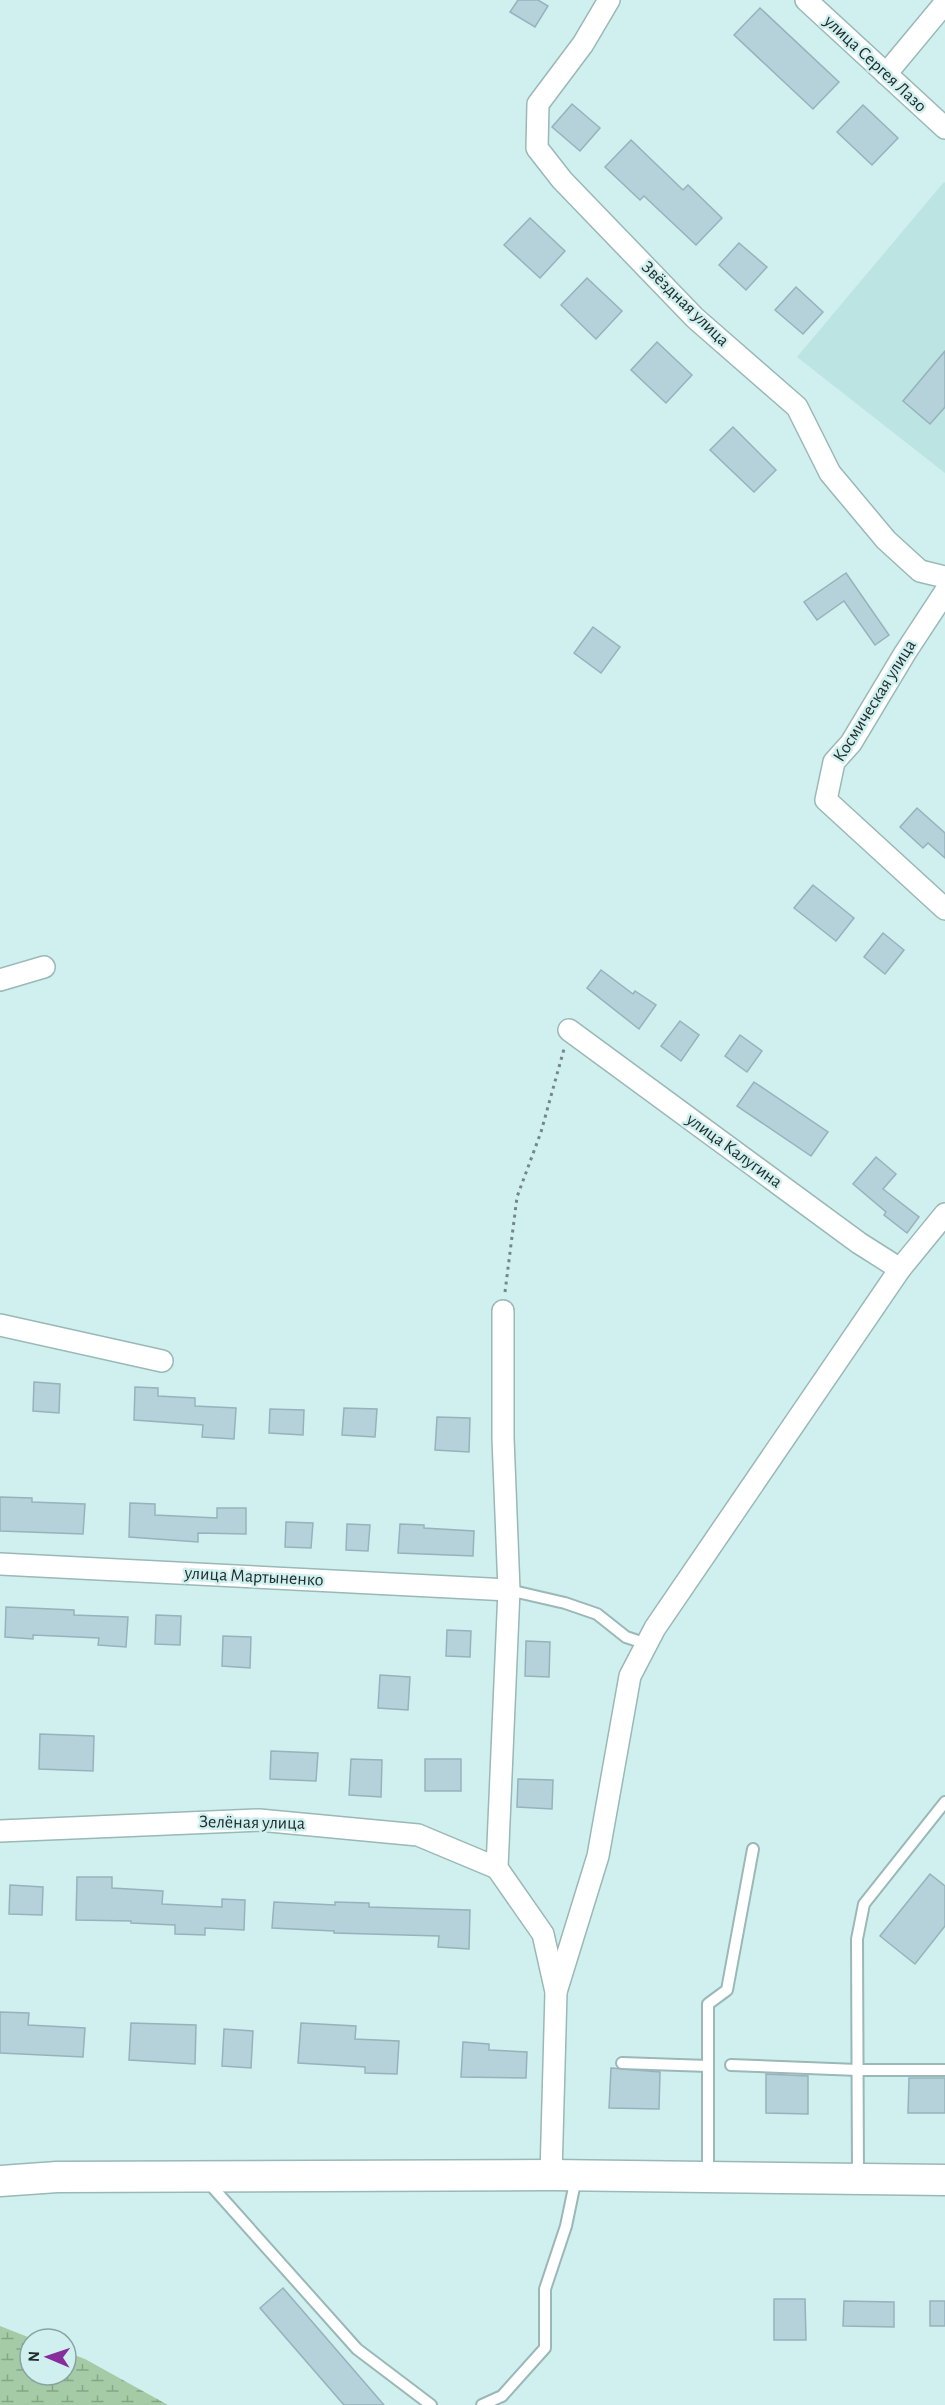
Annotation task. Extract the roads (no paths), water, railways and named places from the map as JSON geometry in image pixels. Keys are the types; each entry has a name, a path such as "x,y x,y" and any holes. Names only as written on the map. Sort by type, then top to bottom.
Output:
{"main road":[{"path":"0,2181 57,2177 202,2176 563,2176 945,2180"}],"street":[{"name":"Звёздная улица","path":"609,0 583,44 538,104 537,148 562,180 694,318 797,407 830,472 886,540 920,571 945,577"},
{"name":"улица Сергея Лазо","path":"806,0 945,128"},
{"path":"886,74 945,3"},
{"name":"Космическая улица","path":"945,592 851,743 834,762 826,800 945,909"},
{"path":"0,980 44,967"},
{"name":"улица Калугина","path":"569,1029 859,1243 900,1269"},
{"path":"556,1992 598,1856 630,1676 655,1628 900,1269 945,1214"},
{"path":"503,1311 503,1438 508,1590 497,1868 543,1934 556,1992 563,2176"},
{"path":"0,1325 162,1361"},
{"name":"улица Мартыненко","path":"0,1564 508,1590"},
{"name":"Зелёная улица","path":"0,1831 259,1820 418,1834 497,1868"}],"lane":[{"path":"508,1590 565,1603 597,1614 626,1637 647,1644"},
{"path":"858,2179 857,1939 864,1904 945,1802"},
{"path":"708,2177 708,2004 727,1990 753,1849"},
{"path":"621,2063 708,2066"},
{"path":"731,2065 858,2070 945,2070"},
{"path":"202,2176 357,2349 431,2405"},
{"path":"482,2405 501,2396 545,2348 545,2289 566,2226 563,2176"}]}
